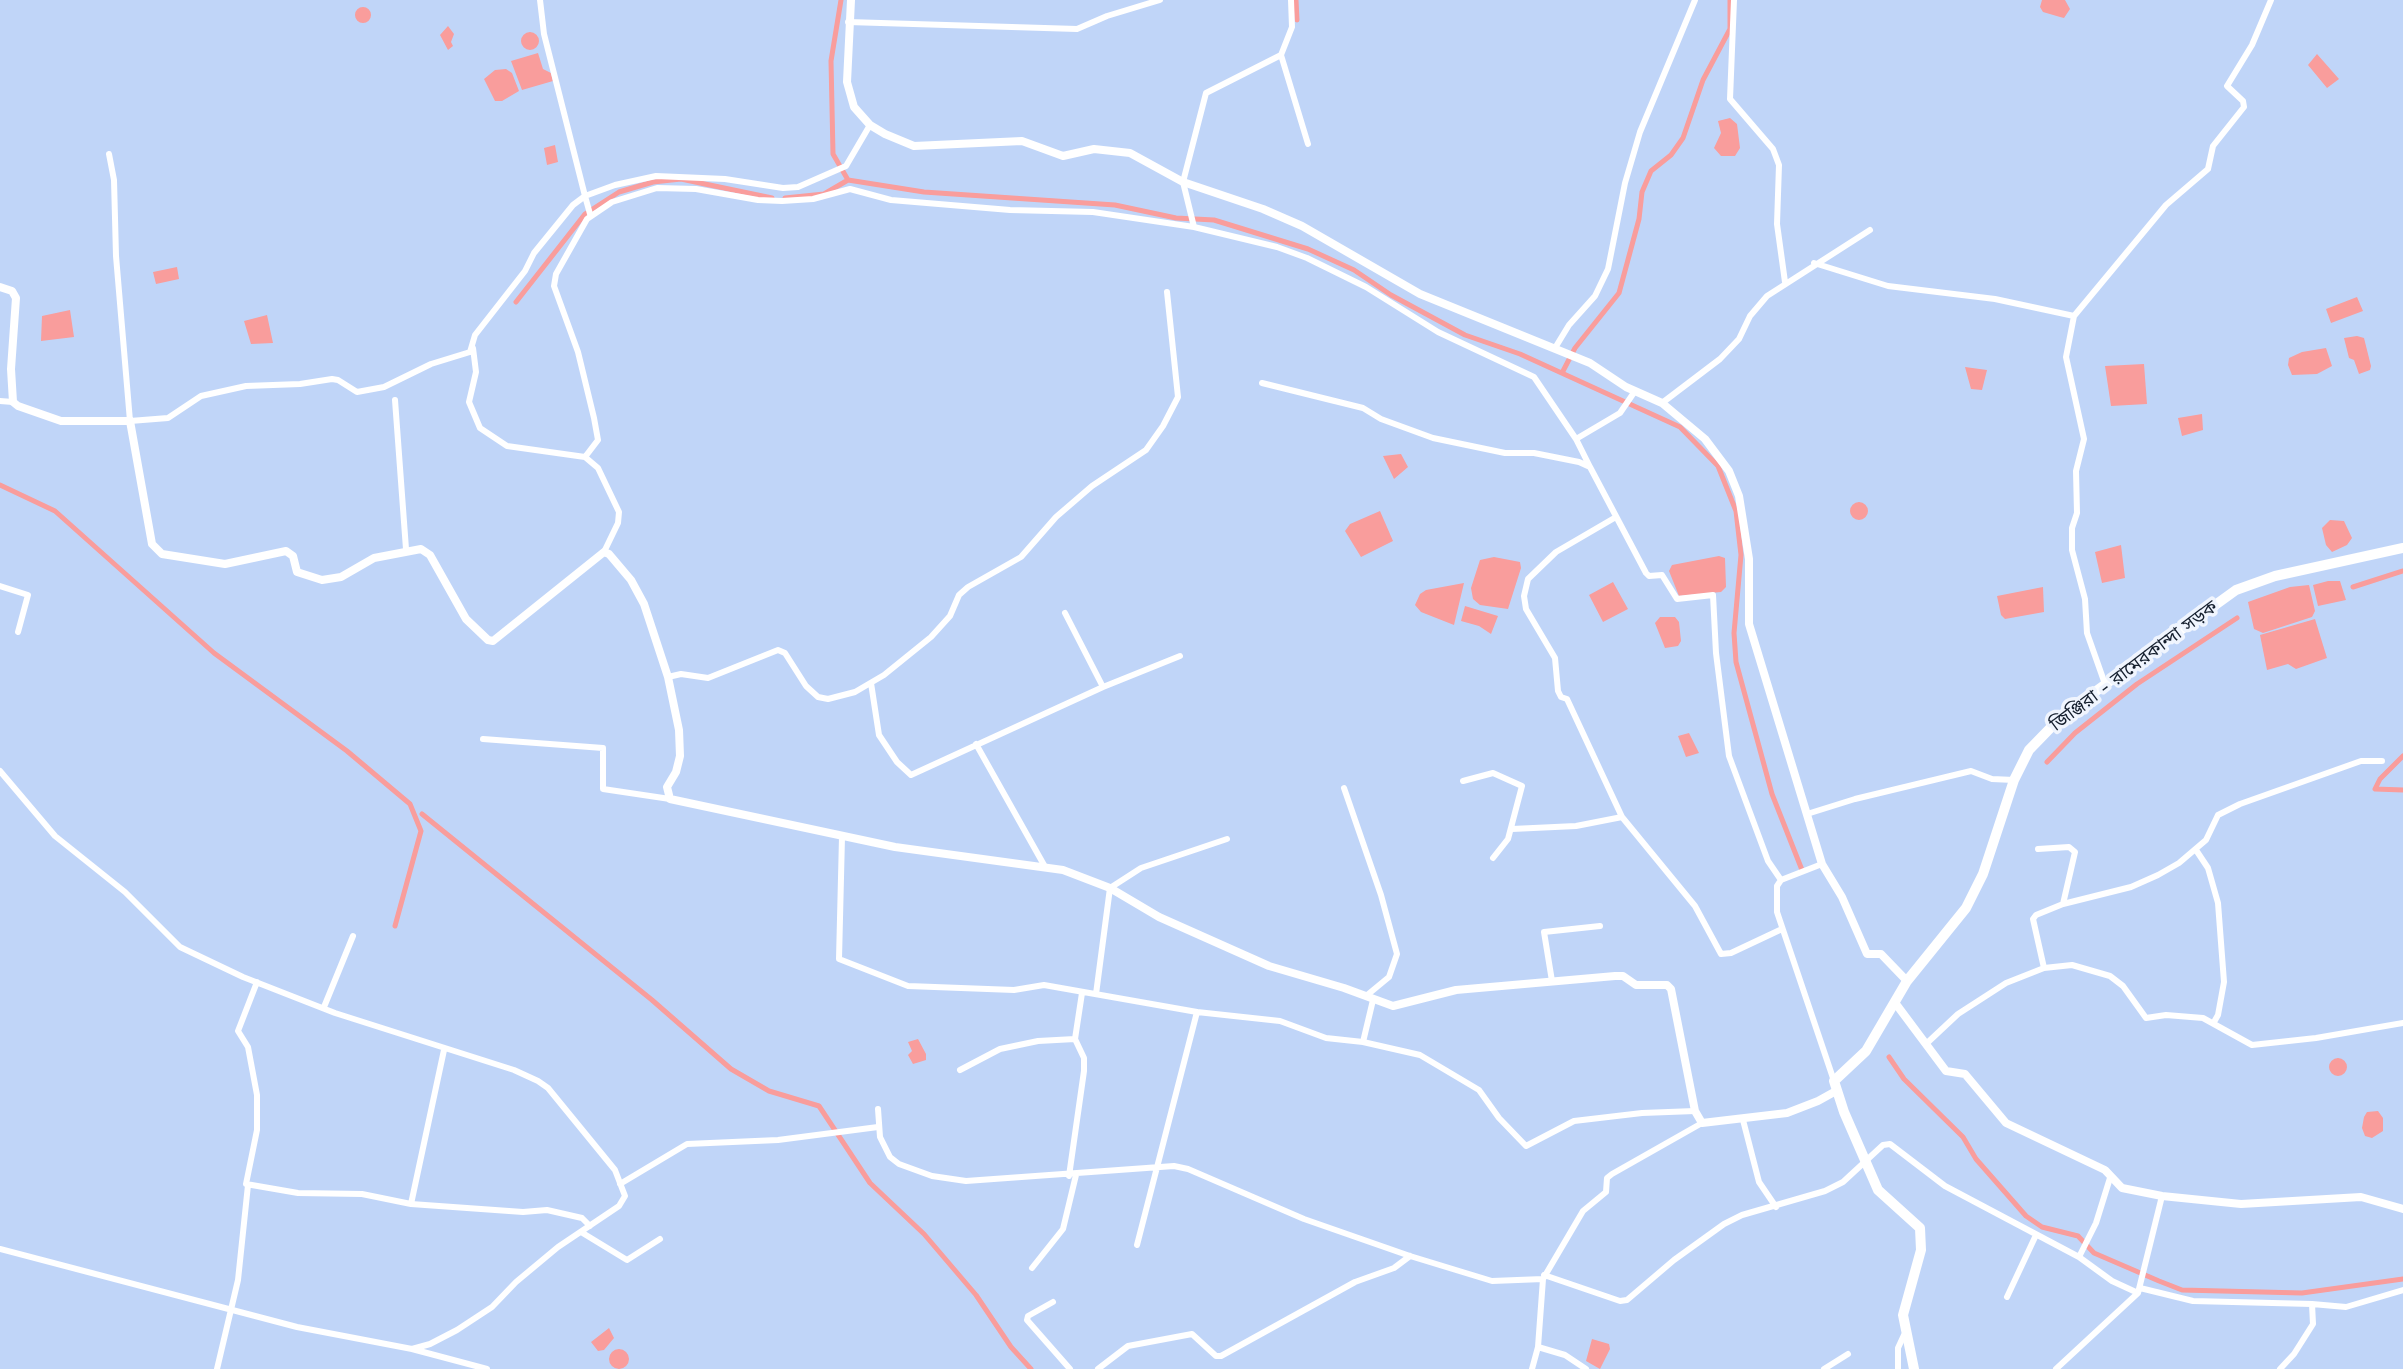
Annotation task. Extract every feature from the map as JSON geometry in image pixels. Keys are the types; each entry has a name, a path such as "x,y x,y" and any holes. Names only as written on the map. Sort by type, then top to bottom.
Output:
{"main road":[{"path":"851,0 847,82 854,107 870,125 914,146 1022,141 1063,156 1094,149 1130,153 1183,182 1263,209 1302,226 1420,294 1574,356 1635,391 1662,403 1705,439 1729,471 1739,496 1749,559 1749,624 1822,864 1847,907 1867,954 1881,954 1907,981"},
{"path":"0,287 12,290 16,298 11,369 13,402 61,421 130,421 152,544 162,554 225,564 286,551 293,555 297,572 322,580 341,577 374,558 406,549 421,549 430,555 466,619 488,640 493,641 604,552 613,558 631,580 644,604 668,677 680,743 676,772 667,788 670,799 895,847 1044,865 1110,888 1179,927 1269,966 1393,1006 1456,990 1623,976 1636,985 1662,984 1671,989 1695,1111 1702,1123 1743,1120 1804,1108 1835,1086 1878,1191 1915,1222 1922,1236 1906,1295 1904,1335 1913,1369"},
{"name":"জিঞ্জিরা - রামেরকান্দা সড়ক","path":"1835,1086 1866,1051 1896,1004 1907,981 1949,933 1979,885 2014,780 2029,750 2063,715 2236,590 2275,576 2403,548"},
{"path":"1896,1004 1946,1071 1965,1074 2006,1123 2105,1170 2122,1188 2162,1196 2270,1204 2309,1198 2361,1198 2403,1209"}],"street":[{"path":"540,0 544,34 588,211 556,274 554,286 579,352 598,440 585,457"},
{"path":"848,22 1077,29 1107,16 1160,0"},
{"path":"1291,0 1292,27 1281,55 1308,144"},
{"path":"1557,349 1602,285 1611,258 1625,183 1640,132 1695,0"},
{"path":"1734,0 1730,99 1773,149 1779,165 1777,224 1786,282"},
{"path":"2105,684 2087,633 2085,599 2072,550 2072,528 2077,513 2076,471 2084,439 2066,358 2074,316 2166,205 2208,169 2213,146 2244,107 2243,101 2227,86 2252,45 2271,0"},
{"path":"1193,225 1183,182 1206,93 1281,55"},
{"path":"604,552 618,523 619,512 598,468 585,457 507,446 480,428 469,402 476,372 473,348 475,335 525,271 534,253 573,205 585,196 615,185 656,176 725,179 783,188 798,187 836,173 846,166 870,125"},
{"path":"109,154 115,189 116,256 130,421 168,418 201,396 246,386 338,380 350,390 365,392 399,381 473,348"},
{"path":"588,211 625,196 657,188 696,189 758,200 782,201 813,199 850,189 891,200 1010,210 1093,212 1160,219 1277,247 1307,258 1366,287 1438,331 1534,377 1576,439 1646,573 1649,576 1662,576 1673,597 1677,599 1713,595 1729,756 1768,861 1781,880"},
{"path":"1662,403 1720,359 1739,339 1750,316 1767,296 1814,263 1870,230"},
{"path":"1814,263 1888,286 1995,299 2074,316"},
{"path":"668,677 681,674 708,678 778,650 785,653 806,686 818,697 828,699 840,697 871,683 931,637 950,616 960,595 968,587 1021,557 1056,517 1092,486 1146,450 1163,426 1178,397 1167,292"},
{"path":"1262,383 1363,408 1381,419 1433,438 1506,453 1534,453 1579,462 1590,467"},
{"path":"1576,439 1620,413 1635,391"},
{"path":"395,400 406,549"},
{"path":"0,401 13,402"},
{"path":"1616,517 1582,534 1539,565 1528,579 1524,596 1526,608 1555,658 1558,691 1561,697 1567,699 1622,817 1696,906 1721,954 1731,953 1782,929"},
{"path":"0,586 28,594 18,632"},
{"path":"1065,612 1103,687"},
{"path":"871,683 878,735 911,775 1103,687 1180,656"},
{"path":"482,739 603,748 603,789 670,799"},
{"path":"976,744 1044,865"},
{"path":"2044,968 2033,919 2063,904 2131,887 2179,863 2206,840 2218,815 2230,808 2361,761 2382,761"},
{"path":"0,771 55,836 125,892 180,947 257,982 324,1007 444,1050 514,1070 548,1088 615,1170 625,1196 619,1206 516,1282 492,1307 457,1330 430,1344 412,1349"},
{"path":"1807,814 1971,771 1992,779 2014,780"},
{"path":"1463,781 1493,773 1522,785 1516,813 1510,822 1512,829 1493,858"},
{"path":"1344,788 1381,895 1397,954 1389,977 1370,998 1363,1042"},
{"path":"1512,829 1576,826 1622,817"},
{"path":"842,837 839,960 908,986 1014,990 1044,985 1197,1012 1280,1021 1326,1038 1363,1042 1420,1055 1479,1090 1499,1118 1526,1146 1574,1121 1642,1113 1695,1111"},
{"path":"1096,994 1110,888 1141,868 1227,839"},
{"path":"2038,849 2069,847 2075,852 2063,904"},
{"path":"2196,850 2208,868 2218,902 2224,982 2214,1022"},
{"path":"1822,864 1781,880 1777,886 1777,912 1823,1041 1835,1086"},
{"path":"1552,981 1544,932 1600,926"},
{"path":"324,1007 353,936"},
{"path":"1926,1044 1958,1014 2006,983 2044,968 2072,965 2110,976 2123,986 2146,1018 2178,1015 2214,1022 2242,1042 2264,1045 2403,1023"},
{"path":"217,1369 238,1280 248,1185 245,1182 257,1130 257,1095 248,1047 238,1031 257,982"},
{"path":"1032,1268 1063,1229 1084,1071 1084,1058 1075,1040 1082,993"},
{"path":"1137,1245 1197,1012"},
{"path":"960,1070 1000,1049 1038,1041 1075,1040"},
{"path":"411,1204 444,1050"},
{"path":"878,1109 874,1127 890,1157 899,1164 932,1176 966,1181 1072,1175 1159,1166 1188,1169 1304,1219 1410,1256 1492,1281 1544,1277 1620,1301 1627,1300 1674,1259 1724,1224 1742,1215 1843,1182 1883,1145 1890,1144 1945,1186 2079,1257 2112,1281 2140,1289 2193,1301 2346,1307 2403,1290"},
{"path":"1743,1120 1759,1182 1776,1206"},
{"path":"1532,1369 1538,1347 1544,1277 1583,1211 1606,1192 1607,1178 1702,1123"},
{"path":"620,1184 687,1144 778,1140 874,1127"},
{"path":"2079,1257 2088,1240 2110,1178"},
{"path":"248,1185 298,1193 362,1194 411,1204 523,1212 547,1210 582,1218 590,1226"},
{"path":"2056,1369 2140,1289 2162,1196"},
{"path":"581,1232 627,1260 660,1239"},
{"path":"2007,1297 2036,1235"},
{"path":"0,1249 229,1310 352,1340 412,1349 487,1369"},
{"path":"1098,1369 1128,1346 1192,1334 1216,1356 1221,1356 1355,1282 1394,1268 1410,1256"},
{"path":"1053,1302 1028,1316 1027,1320 1070,1369"},
{"path":"2280,1369 2300,1346 2313,1324 2312,1304"},
{"path":"1898,1369 1898,1348 1904,1335"},
{"path":"1538,1347 1565,1355 1586,1369"},
{"path":"1824,1369 1848,1354"}],"shaded area":[{"path":"2042,0 2065,0 2070,9 2064,18 2043,12 2040,7"},
{"path":"363,7 371,15 363,23 355,15"},
{"path":"448,26 454,34 451,42 453,46 448,50 440,35"},
{"path":"530,32 538,37 539,41 534,49 530,50 522,45 521,41 526,33"},
{"path":"538,53 543,69 551,73 553,81 522,90 511,61"},
{"path":"2317,54 2339,79 2327,88 2308,65"},
{"path":"506,69 512,73 519,91 502,101 495,101 484,79 495,70"},
{"path":"1730,118 1737,124 1740,148 1735,156 1721,156 1714,148 1721,133 1718,121"},
{"path":"555,145 558,162 547,165 544,148"},
{"path":"177,267 179,279 156,284 153,272"},
{"path":"2357,297 2363,311 2331,323 2326,309"},
{"path":"70,310 74,337 41,341 42,316"},
{"path":"267,315 273,343 251,344 244,321"},
{"path":"2344,338 2364,338 2371,366 2370,370 2359,374 2354,360 2349,358"},
{"path":"2326,348 2332,366 2317,374 2292,375 2288,365 2289,358 2302,352"},
{"path":"2144,364 2147,404 2111,406 2105,366"},
{"path":"1965,367 1987,370 1982,390 1971,389"},
{"path":"2202,414 2203,430 2182,436 2178,418"},
{"path":"1401,454 1408,467 1394,479 1383,456"},
{"path":"1859,502 1865,505 1868,511 1865,517 1859,520 1853,517 1850,511 1853,505"},
{"path":"1380,511 1393,541 1361,557 1345,531 1350,524"},
{"path":"2330,520 2344,521 2352,538 2347,545 2332,552 2326,545 2322,528"},
{"path":"2121,545 2125,578 2102,583 2095,552"},
{"path":"1719,556 1725,558 1726,587 1721,592 1679,596 1669,571 1672,565"},
{"path":"1494,557 1520,562 1521,568 1508,609 1480,605 1473,599 1471,588 1480,560"},
{"path":"2340,581 2346,600 2318,606 2313,585"},
{"path":"1613,582 1628,609 1603,622 1589,595"},
{"path":"1464,583 1454,625 1421,612 1415,605 1420,594 1426,590"},
{"path":"2309,585 2315,611 2312,617 2263,633 2254,629 2248,602 2290,587"},
{"path":"2043,587 2044,612 2005,619 2001,615 1997,596"},
{"path":"1465,606 1498,616 1491,634 1479,626 1461,621"},
{"path":"1660,617 1675,617 1679,622 1681,641 1678,646 1665,648 1655,623"},
{"path":"2315,619 2327,658 2296,669 2288,664 2267,670 2260,635"},
{"path":"1689,733 1699,753 1686,757 1678,736"},
{"path":"918,1039 926,1054 926,1060 913,1064 908,1055 912,1051 908,1042"},
{"path":"2338,1058 2344,1061 2347,1067 2344,1073 2338,1076 2332,1073 2329,1067 2332,1061"},
{"path":"2378,1111 2383,1118 2383,1131 2372,1138 2365,1136 2362,1128 2364,1117 2367,1112"},
{"path":"609,1328 614,1338 604,1350 598,1351 591,1342"},
{"path":"1592,1339 1609,1344 1610,1349 1600,1369 1586,1361"},
{"path":"619,1349 626,1352 629,1359 626,1366 619,1369 612,1366 609,1359 612,1352"}],"waterway":[{"path":"841,0 831,61 833,154 848,180"},
{"path":"1296,0 1297,20"},
{"path":"1562,373 1575,348 1619,293 1639,219 1642,192 1651,171 1671,155 1683,138 1703,80 1730,29 1730,0"},
{"path":"516,302 585,214 619,192 653,182 681,179 772,198"},
{"path":"785,198 824,194 848,180 924,192 1115,205 1176,218 1214,220 1308,249 1354,270 1391,295 1465,335 1520,354 1680,427 1718,466 1736,511 1741,555 1734,633 1736,662 1772,794 1802,870"},
{"path":"0,485 55,511 214,653 347,751 410,804 421,831 395,926"},
{"path":"2353,587 2403,571"},
{"path":"2047,762 2075,733 2137,684 2237,618"},
{"path":"2403,756 2380,779 2375,789 2403,790"},
{"path":"422,814 652,1000 731,1069 769,1091 819,1106 870,1183 924,1234 976,1295 1011,1347 1031,1369"},
{"path":"1889,1057 1904,1079 1963,1137 1976,1159 2026,1216 2042,1227 2078,1236 2094,1253 2182,1290 2302,1293 2403,1279"}]}
